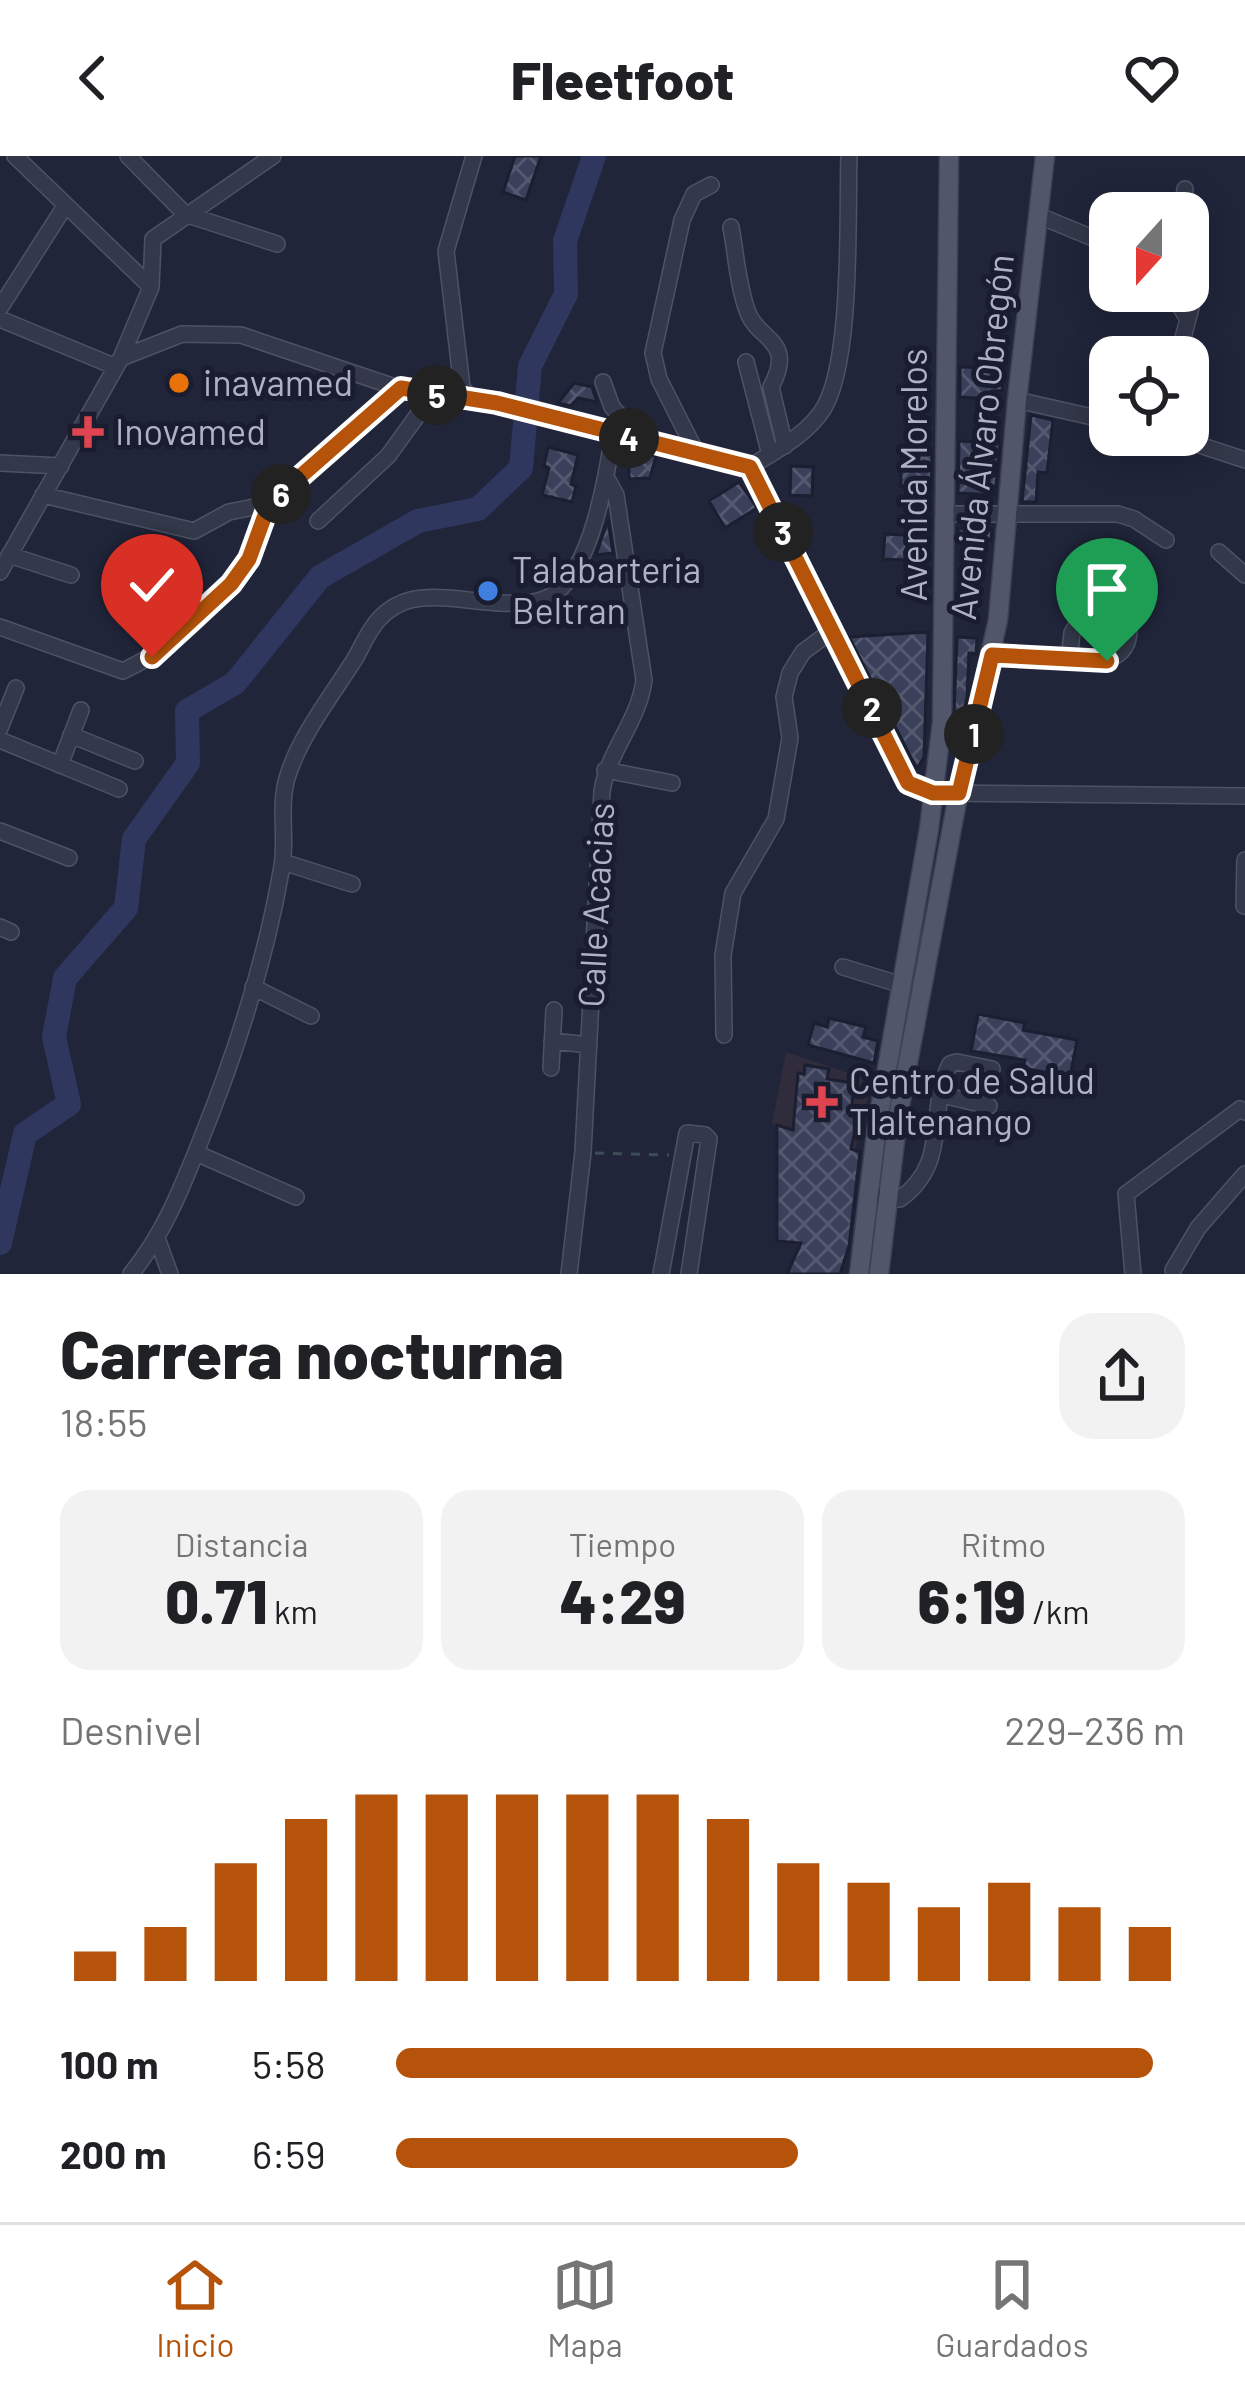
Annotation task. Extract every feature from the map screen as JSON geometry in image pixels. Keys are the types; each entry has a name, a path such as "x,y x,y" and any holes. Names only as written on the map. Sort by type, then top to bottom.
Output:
{"main road":[{"name":"Avenida Morelos","path":"878,1197 902,985 942,722 949,156"},
{"name":"Avenida Álvaro Obregón","path":"878,1197 898,1116 959,793 992,655 1045,156"},
{"path":"860,1274 878,1197"},
{"path":"878,1197 879,1274"}],"street":[{"path":"15,156 151,286"},
{"path":"128,156 185,214 277,244"},
{"path":"0,572 118,362 151,286 153,239 273,156"},
{"path":"469,398 462,387 446,250 474,156"},
{"path":"0,319 118,362 182,334 242,335 401,388 497,403 750,467 820,414 833,392 842,354 850,156"},
{"path":"698,454 659,379 653,353 682,220 694,194 711,185"},
{"path":"0,308 65,206"},
{"path":"1037,215 1089,236"},
{"path":"731,227 749,317 767,332 779,358 771,387 777,450"},
{"path":"1183,312 1186,318"},
{"path":"1182,336 1188,312"},
{"path":"746,362 777,450"},
{"path":"603,382 612,407 632,429 634,439"},
{"path":"0,627 123,671 152,657 231,584 249,559 269,504 401,388"},
{"path":"318,521 388,456 433,394"},
{"path":"1017,400 1089,416"},
{"path":"131,1274 158,1241 238,1049 283,862 288,774 380,618 403,602 422,596 542,601 565,588 580,565 613,435"},
{"path":"1209,448 1245,460"},
{"path":"0,463 62,466"},
{"path":"750,467 908,783 933,793 1245,796"},
{"name":"Calle Acacias","path":"568,1274 583,1152 605,770 641,704 644,680 616,495 606,477"},
{"path":"43,495 194,531 229,512 269,504"},
{"path":"946,514 1118,514 1135,519 1166,540"},
{"path":"1220,552 1243,568"},
{"path":"9,555 71,575"},
{"path":"992,655 1107,661 1131,637 1128,620 1111,606 1086,610 1072,633 1069,659"},
{"path":"724,1035 723,955 733,893 776,819 790,738 784,697 790,673 803,652 834,629"},
{"path":"0,728 16,688"},
{"path":"59,765 80,710"},
{"path":"71,735 135,760"},
{"path":"0,740 119,790"},
{"path":"605,770 672,783"},
{"path":"0,831 69,858"},
{"path":"1244,906 1245,860"},
{"path":"283,862 352,884"},
{"path":"843,968 902,985"},
{"path":"254,987 311,1016"},
{"path":"551,1068 554,1010"},
{"path":"552,1041 589,1045"},
{"path":"878,1197 904,1196 922,1180 931,1162 950,1064 957,1061 992,1069"},
{"path":"942,1095 989,1106"},
{"path":"1133,1274 1126,1194 1240,1108 1245,1112"},
{"path":"661,1274 687,1133 709,1139 688,1274"},
{"path":"196,1153 296,1197"},
{"path":"1173,1270 1198,1228 1245,1174"},
{"path":"158,1241 170,1274"}],"path":[{"path":"583,1152 680,1155"}],"shaded area":[{"name":"Centro de Salud Tlaltenango","path":"786,1052 872,1081 855,1150 772,1124"}],"building":[{"path":"515,156 541,156 526,200 503,192"},
{"path":"960,367 992,368 992,376 1003,377 1002,391 991,391 991,399 960,397"},
{"path":"574,383 592,387 597,402 578,398 571,406 558,403"},
{"path":"1031,415 1053,420 1047,473 1038,472 1036,502 1022,502"},
{"path":"959,441 1000,443 995,495 958,493"},
{"path":"548,447 578,455 572,502 542,495"},
{"path":"638,451 656,456 650,478 629,479 629,464"},
{"path":"932,454 931,486 901,486 901,455"},
{"path":"791,466 813,467 812,496 790,495"},
{"path":"739,482 757,508 725,528 709,501"},
{"path":"608,520 613,553 596,555 603,534"},
{"path":"958,528 992,529 991,540 958,539"},
{"path":"885,534 925,536 924,561 883,559"},
{"path":"965,583 975,584 972,611 962,610"},
{"path":"928,632 924,757 917,769 849,637"},
{"path":"957,637 977,638 976,654 969,653 967,697 957,741 953,740"},
{"path":"978,1014 1025,1023 1023,1030 1077,1040 1070,1077 1023,1068 1025,1060 971,1051"},
{"path":"829,1018 866,1027 863,1037 878,1041 874,1063 808,1045 814,1023 827,1027"},
{"path":"805,1065 829,1069 827,1079 855,1083 850,1116 858,1118 851,1149 860,1152 849,1246 840,1274 787,1274 801,1243 777,1241 777,1125 793,1130 798,1073 804,1074"}],"waterway":[{"path":"0,1243 25,1134 69,1104 54,1037 65,978 126,908 134,839 188,763 187,711 235,683 320,577 418,521 478,509 521,468 530,366 566,294 565,241 594,156"}],"place":[{"name":"inavamed","path":"179,383"},
{"name":"Inovamed","path":"88,432"},
{"name":"Talabarteria Beltran","path":"488,591"},
{"name":"Centro de Salud Tlaltenango","path":"822,1102"}],"route":[{"path":"152,657 231,584 249,559 269,504 401,388 497,403 750,467 908,783 920,789 959,793 992,655 1107,661"}]}
